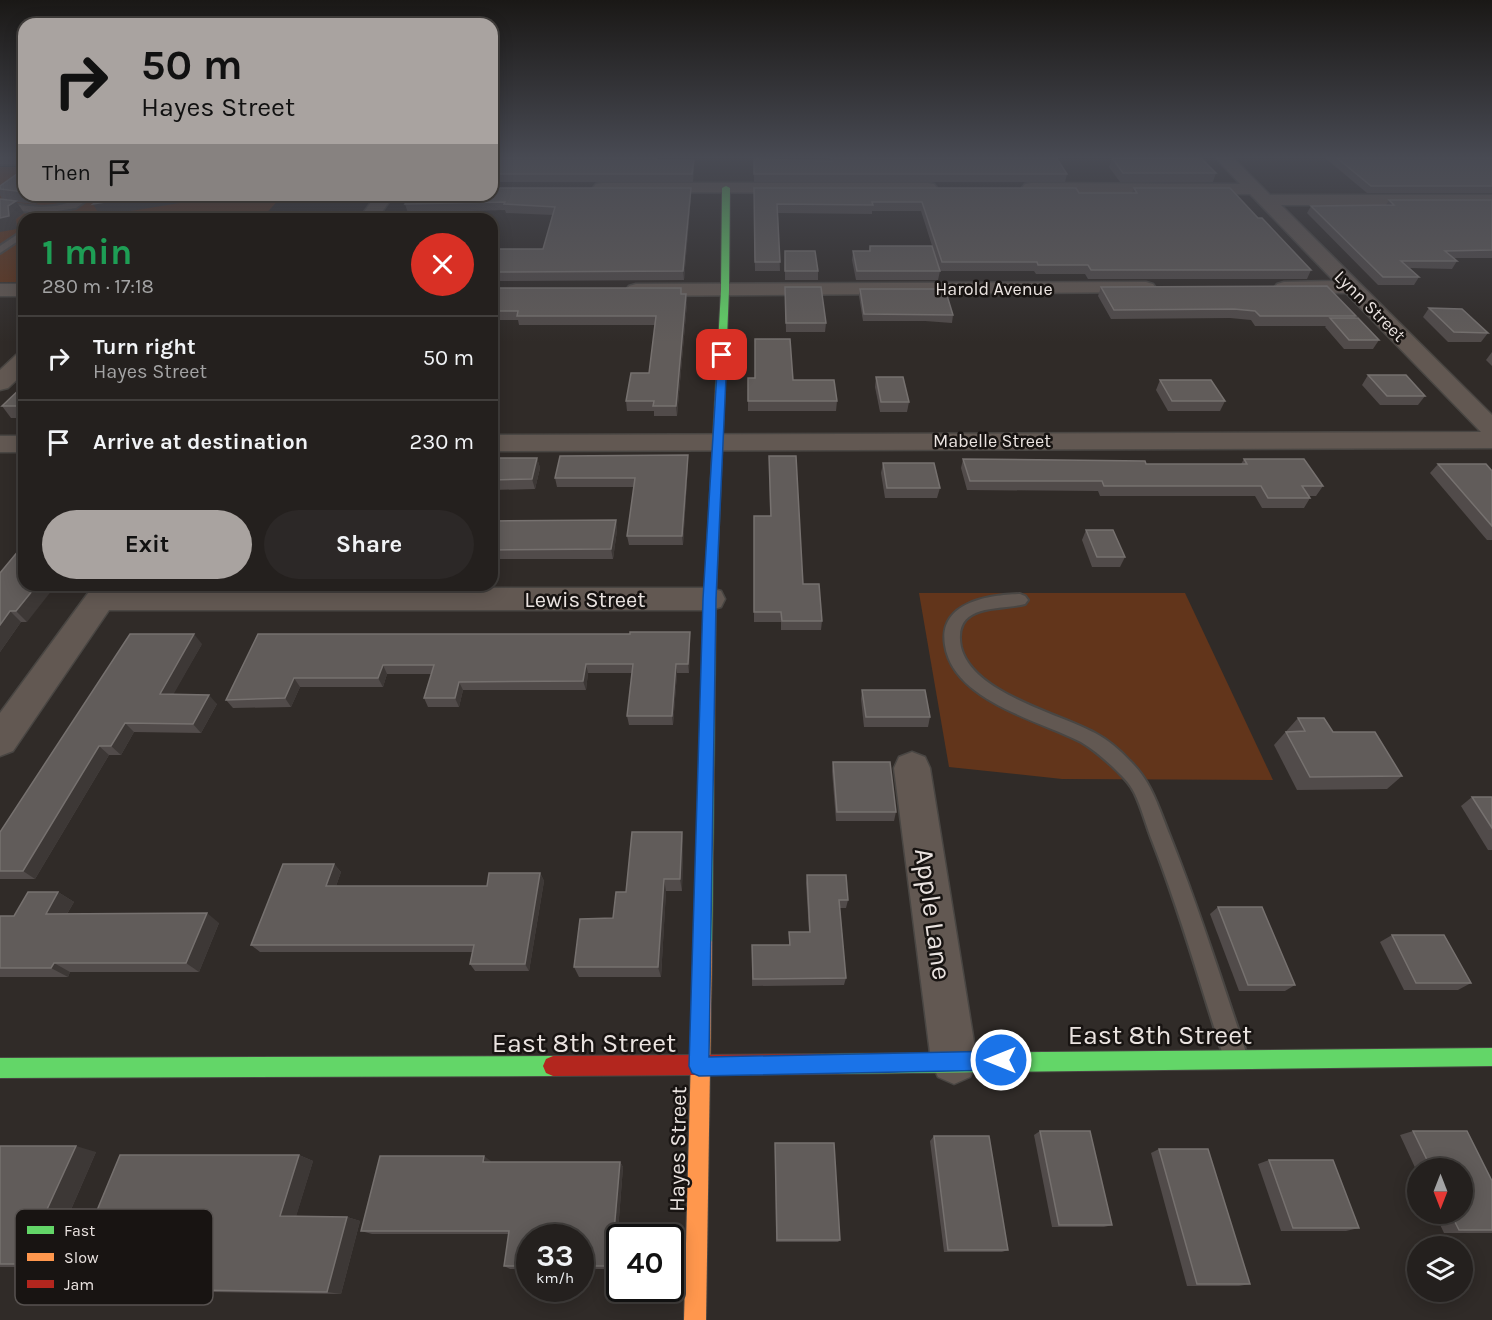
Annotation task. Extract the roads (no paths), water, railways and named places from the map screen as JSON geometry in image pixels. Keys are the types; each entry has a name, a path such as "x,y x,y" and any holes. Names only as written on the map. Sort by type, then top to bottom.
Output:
{"street":[{"name":"Hayes Street","path":"695,1320 710,599 719,441 726,219"},
{"name":"Lynn Street","path":"1284,219 1492,429"},
{"path":"1269,288 1352,287"},
{"name":"Harold Avenue","path":"620,290 1162,288"},
{"path":"0,290 18,290"},
{"path":"0,357 18,358"},
{"path":"0,383 18,364"},
{"name":"Mabelle Street","path":"498,443 1492,440"},
{"path":"0,444 18,444"},
{"path":"0,741 106,592"},
{"name":"Lewis Street","path":"106,592 710,599"},
{"name":"Apple Lane","path":"912,768 954,1061"},
{"name":"East 8th Street","path":"0,1068 699,1066 954,1061 1492,1057"}],"lane":[{"path":"0,250 18,237"},
{"path":"1020,600 991,600 972,607 955,624 953,646 961,667 982,687 1089,738 1137,779 1165,847 1236,1059"}]}
